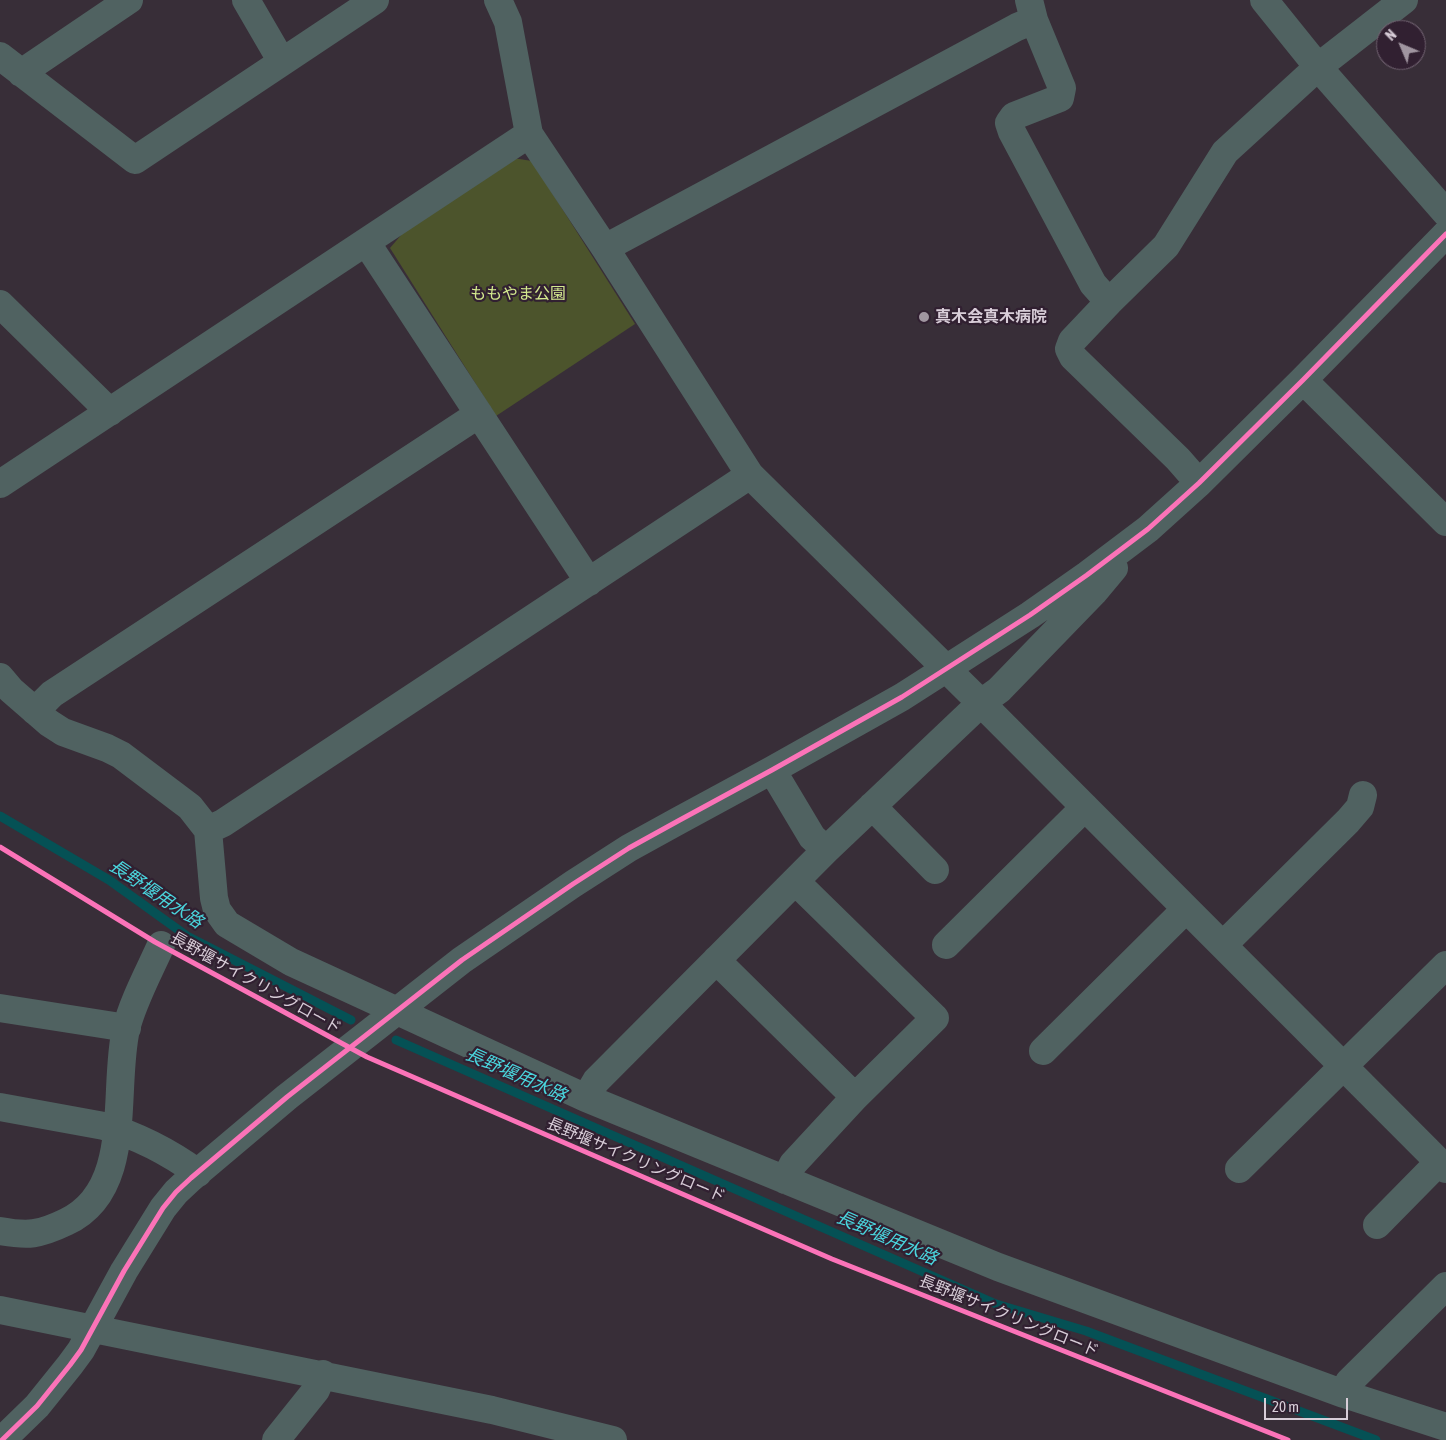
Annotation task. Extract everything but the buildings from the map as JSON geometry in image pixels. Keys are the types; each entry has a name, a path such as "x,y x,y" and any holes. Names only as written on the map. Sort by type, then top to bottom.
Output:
{"street":[{"path":"21,73 129,0"},
{"path":"246,0 282,62"},
{"path":"0,56 135,160 376,0"},
{"path":"498,0 508,22 529,134 605,248 750,475 947,669 1443,1166 1377,1225"},
{"path":"1264,0 1318,67 1446,212"},
{"path":"1199,482 1074,356 1069,349 1072,341 1166,246 1225,152 1318,67 1404,0"},
{"path":"605,248 1017,26 1032,10 1062,88 1060,98 1014,116 1009,123 1012,132 1093,284 1109,302"},
{"path":"0,484 529,134"},
{"path":"2,1440 54,1386 81,1350 124,1271 176,1192 287,1097 462,960 573,884 669,825 902,697 1030,615 1148,529 1199,482 1446,234"},
{"path":"366,242 589,582"},
{"path":"0,304 110,412"},
{"path":"1302,380 1446,522"},
{"path":"35,711 52,694 479,414"},
{"path":"208,830 223,824 750,475"},
{"path":"586,1098 596,1081 826,850 981,703 999,690 1094,592 1148,529"},
{"path":"0,677 11,690 35,711 63,732 121,755 190,807 208,830 214,898 217,910 227,924 291,962 586,1098 998,1267 1344,1394 1446,1427"},
{"path":"772,770 812,837 826,850"},
{"path":"1223,946 1348,820 1360,807 1363,795"},
{"path":"872,806 935,870"},
{"path":"946,945 1085,807"},
{"path":"785,1180 792,1164 855,1097 935,1018 795,881"},
{"path":"1044,1051 1186,909"},
{"path":"0,1231 24,1235 50,1230 75,1218 104,1187 118,1130 122,1053 126,1028 161,946"},
{"path":"716,960 855,1097"},
{"path":"1240,1169 1446,964"},
{"path":"0,1008 126,1028"},
{"path":"0,1106 118,1130 133,1135 198,1173"},
{"path":"1344,1394 1349,1382 1446,1286"},
{"path":"0,1310 323,1374 492,1410 613,1440"},
{"path":"276,1440 316,1390 323,1374"}],"green space":[{"name":"ももやま公園","path":"513,158 532,161 635,324 496,416 390,248 402,234"}],"waterway":[{"name":"長野堰用水路","path":"0,816 109,880 187,936 351,1020"},
{"name":"長野堰用水路","path":"396,1040 996,1304 1086,1331 1376,1440"}],"cycle path":[{"path":"2,1440 37,1406 81,1350 124,1271 163,1208 176,1192 287,1097 462,960 573,884 629,848 902,697 1030,615 1087,575 1148,529 1199,483 1446,234"},
{"name":"長野堰サイクリングロード","path":"0,847 155,942 367,1057 832,1259 1288,1440"}],"place":[{"name":"真木会真木病院","path":"924,317"}]}
